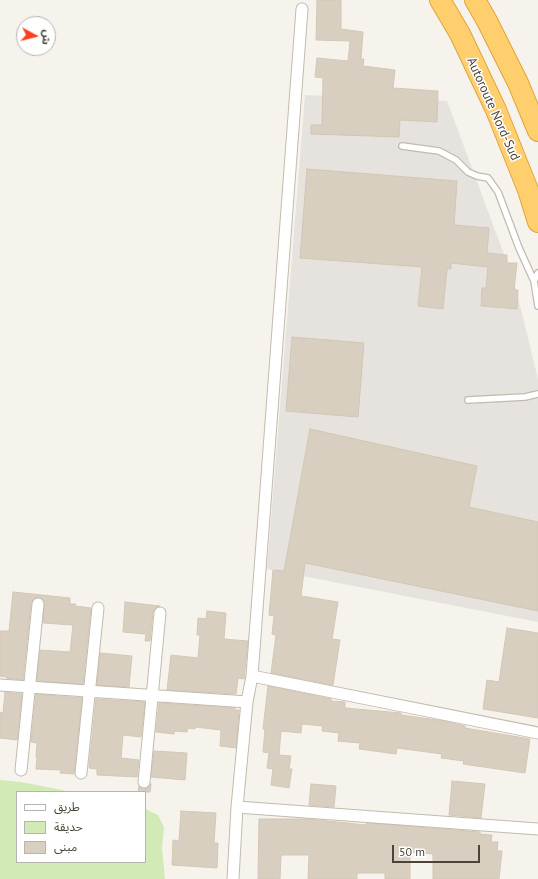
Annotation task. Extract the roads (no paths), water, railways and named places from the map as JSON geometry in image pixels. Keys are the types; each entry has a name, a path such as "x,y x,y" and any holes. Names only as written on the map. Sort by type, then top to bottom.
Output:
{"highway":[{"name":"Autoroute Nord-Sud","path":"440,0 460,34 496,110 528,190 538,222"},
{"path":"475,0 518,83 538,131"}],"street":[{"path":"233,879 236,806 247,702 252,676 302,9"},
{"path":"21,770 38,604"},
{"path":"81,773 98,608"},
{"path":"144,782 160,613"},
{"path":"252,676 538,733"},
{"path":"0,685 247,702"},
{"path":"236,806 538,829"}],"lane":[{"path":"402,146 439,151 456,160 468,172 477,176 488,178 498,192 534,281 538,306"},
{"path":"534,281 538,273"},
{"path":"468,400 525,397 538,394"}]}
